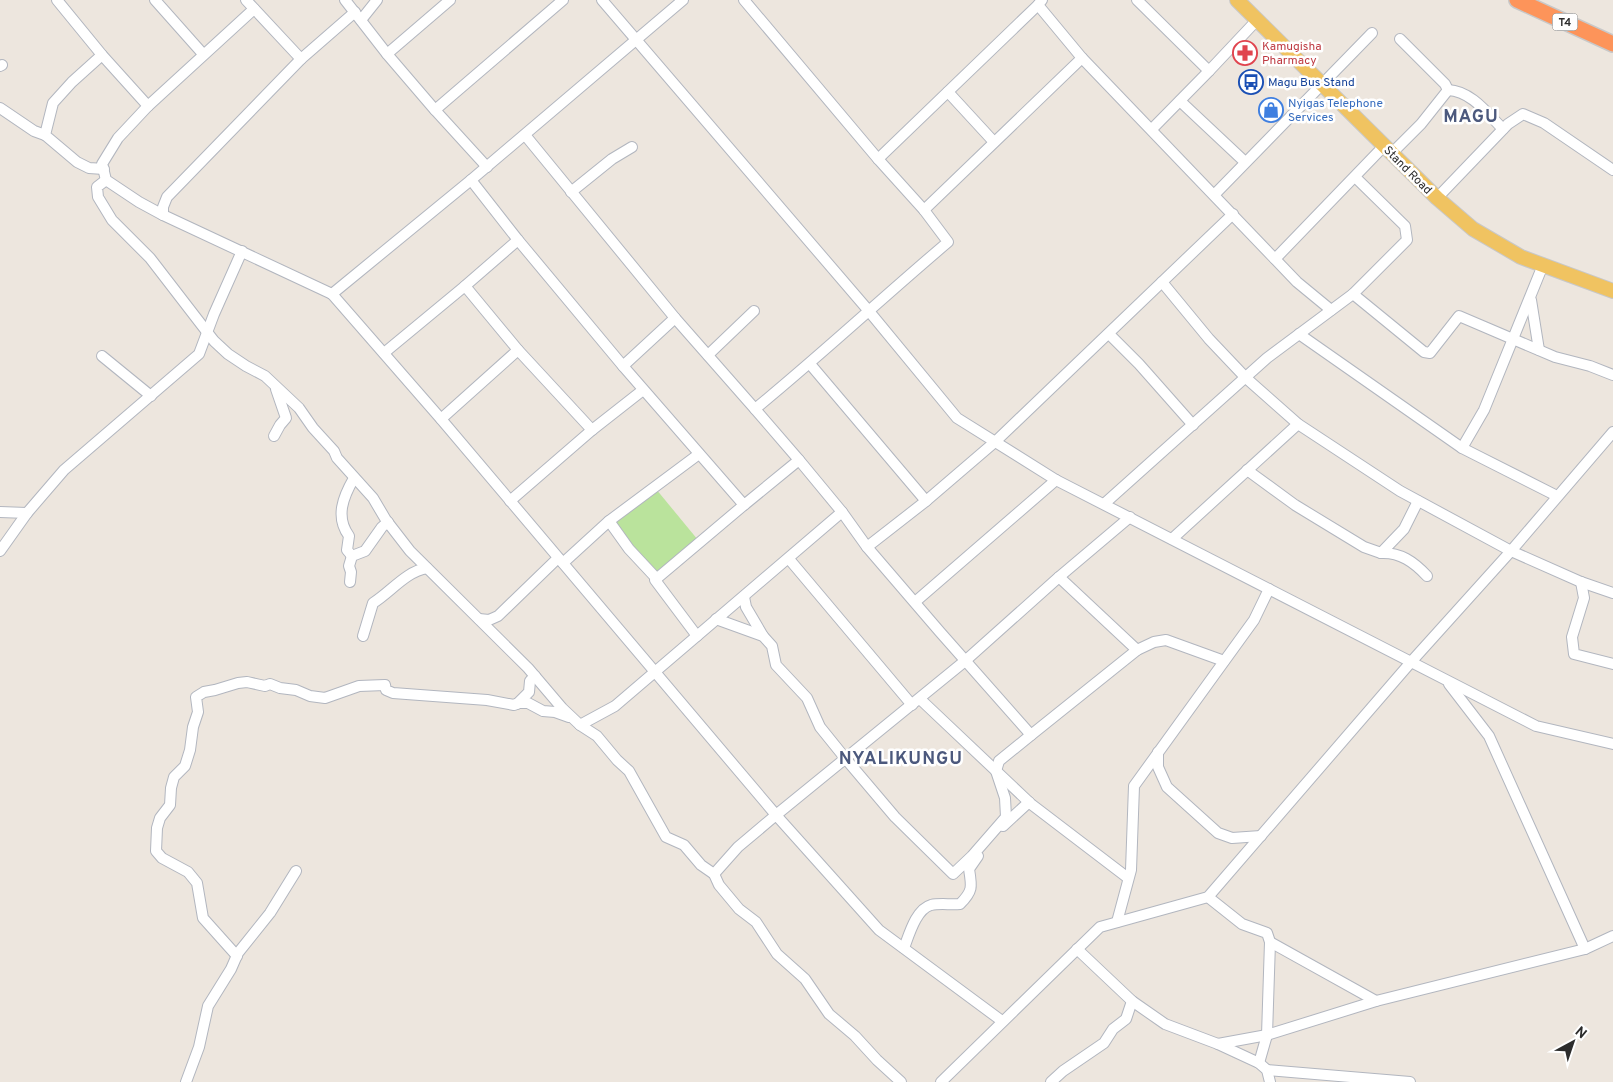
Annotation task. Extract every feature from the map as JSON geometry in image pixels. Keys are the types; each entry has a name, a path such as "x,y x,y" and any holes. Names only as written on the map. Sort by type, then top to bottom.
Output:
{"highway":[{"name":"T4","path":"1517,0 1613,44"}],"main road":[{"name":"Stand Road","path":"1237,0 1437,198 1473,229 1521,257 1613,290"}],"street":[{"path":"57,0 148,106"},
{"path":"155,0 203,54"},
{"path":"246,0 301,59"},
{"path":"345,0 387,54 487,167"},
{"path":"163,215 163,206 167,197 301,59 377,0"},
{"path":"387,54 450,0"},
{"path":"435,110 563,0"},
{"path":"602,0 868,310 957,418 1056,480 1536,726 1613,744"},
{"path":"332,294 472,180 683,0"},
{"path":"744,0 878,159 924,210 948,242 868,310 810,364 755,409"},
{"path":"1137,0 1209,70"},
{"path":"878,159 1040,2 1082,58 1215,194 1297,282 1331,310"},
{"path":"254,9 148,106 118,138 102,164 106,180 163,215 332,294 441,419 776,815 879,930 1002,1021"},
{"path":"1152,129 1257,20"},
{"path":"1215,194 1372,33"},
{"path":"1400,39 1445,84 1448,90"},
{"path":"45,135 53,103 102,54"},
{"path":"924,210 1082,58"},
{"path":"1448,90 1458,90 1474,100 1503,129"},
{"path":"1275,259 1355,177 1421,124 1448,90"},
{"path":"948,92 994,142"},
{"path":"1180,100 1245,162"},
{"path":"0,108 34,131 45,135 77,162 89,168 104,169"},
{"path":"1437,198 1503,129 1523,114 1544,123 1613,170"},
{"path":"525,135 676,318 799,460 842,512 867,547 1031,735"},
{"path":"571,192 612,159 632,147"},
{"path":"1104,504 1267,358 1353,294 1407,240 1405,226 1355,177"},
{"path":"106,180 97,187 98,197 112,220 150,258 207,333 228,354 265,376 303,412 313,428 373,498 410,551 494,634 577,722"},
{"path":"472,180 518,240 643,390 744,505"},
{"path":"867,547 926,501 996,441 1233,214"},
{"path":"384,353 518,240"},
{"path":"0,551 27,513 64,470 199,354 242,251"},
{"path":"1462,448 1484,410 1544,265"},
{"path":"1162,282 1209,339 1246,378 1298,424 1400,491 1511,551 1581,582 1613,593"},
{"path":"465,286 518,350 592,430"},
{"path":"1353,294 1424,352 1430,354 1459,316 1555,357 1590,366 1613,375"},
{"path":"1530,298 1539,350"},
{"path":"708,355 754,311"},
{"path":"623,366 676,318"},
{"path":"1109,334 1139,364 1193,425"},
{"path":"1298,334 1462,448 1557,496"},
{"path":"441,419 518,350"},
{"path":"102,356 151,396"},
{"path":"810,364 926,501"},
{"path":"274,386 286,418 274,436"},
{"path":"510,501 592,430 643,390"},
{"path":"1172,539 1298,424"},
{"path":"941,1082 1100,927 1208,897 1411,662 1511,551 1557,496 1611,438"},
{"path":"479,619 489,620 498,616 609,521 699,454"},
{"path":"657,579 799,460"},
{"path":"1247,470 1295,505 1364,547 1381,553 1392,552 1415,564 1427,576"},
{"path":"352,556 347,550 349,536 342,527 341,515 344,494 354,478"},
{"path":"916,602 1056,480"},
{"path":"1381,553 1404,529 1418,501"},
{"path":"0,512 27,513"},
{"path":"577,722 615,706 842,512"},
{"path":"714,874 738,847 965,661 1130,517"},
{"path":"609,521 630,549 657,579 655,580 697,636"},
{"path":"352,556 365,551 382,527 388,522"},
{"path":"1398,535 1404,558"},
{"path":"350,582 351,572 349,566 352,556"},
{"path":"789,559 916,702 1029,802 1128,878"},
{"path":"363,636 373,603 411,573 427,568"},
{"path":"1059,577 1137,650"},
{"path":"1581,582 1584,598 1572,637 1574,654 1613,664"},
{"path":"1117,922 1131,870 1134,786 1254,620 1269,589"},
{"path":"744,597 746,607 762,636 772,646 776,665 807,698 820,727 886,808 953,874 972,856 1006,817 1005,798 996,771 999,760 1137,650 1154,642 1166,640 1224,661"},
{"path":"494,634 498,616"},
{"path":"716,619 762,636"},
{"path":"518,704 530,692 530,681 535,676"},
{"path":"1446,680 1489,736 1585,949"},
{"path":"237,956 203,918 197,884 193,878 188,872 162,858 156,851 157,828 160,818 170,805 174,777 184,766 190,750 193,727 198,712 196,697 204,692 247,682 265,686 270,684 280,688 296,690 310,696 326,698 359,686 377,684 385,685 386,690 393,693 514,705 528,703 543,711 555,712 577,722 597,736 629,771 666,836 684,845 701,866 714,874 718,885 739,909 756,922 777,954 805,979 829,1014 855,1036 901,1082"},
{"path":"1158,752 1158,767 1167,787 1218,833 1232,838 1261,836"},
{"path":"904,948 921,911 931,905 960,904 969,894 971,883 969,869 1005,824 1029,802"},
{"path":"186,1082 199,1047 208,1006 237,956 270,913 296,871"},
{"path":"1208,897 1242,924 1267,933 1270,942 1267,1035 1263,1066 1270,1082"},
{"path":"1218,1044 1267,1035 1376,1001 1585,949 1613,936"},
{"path":"1270,942 1376,1001"},
{"path":"1077,948 1132,1001 1165,1024 1218,1044 1263,1066 1410,1082"},
{"path":"1051,1082 1063,1070 1104,1043 1113,1030 1126,1019 1132,1001"}],"green space":[{"path":"656,489 698,540 657,579 612,523"}],"place":[{"name":"Kamugisha Pharmacy","path":"1245,53"},
{"name":"Magu Bus Stand","path":"1251,82"},
{"name":"Nyigas Telephone Services","path":"1271,110"}],"district":[{"name":"MAGU","path":"1471,116"},
{"name":"NYALIKUNGU","path":"901,758"}]}
